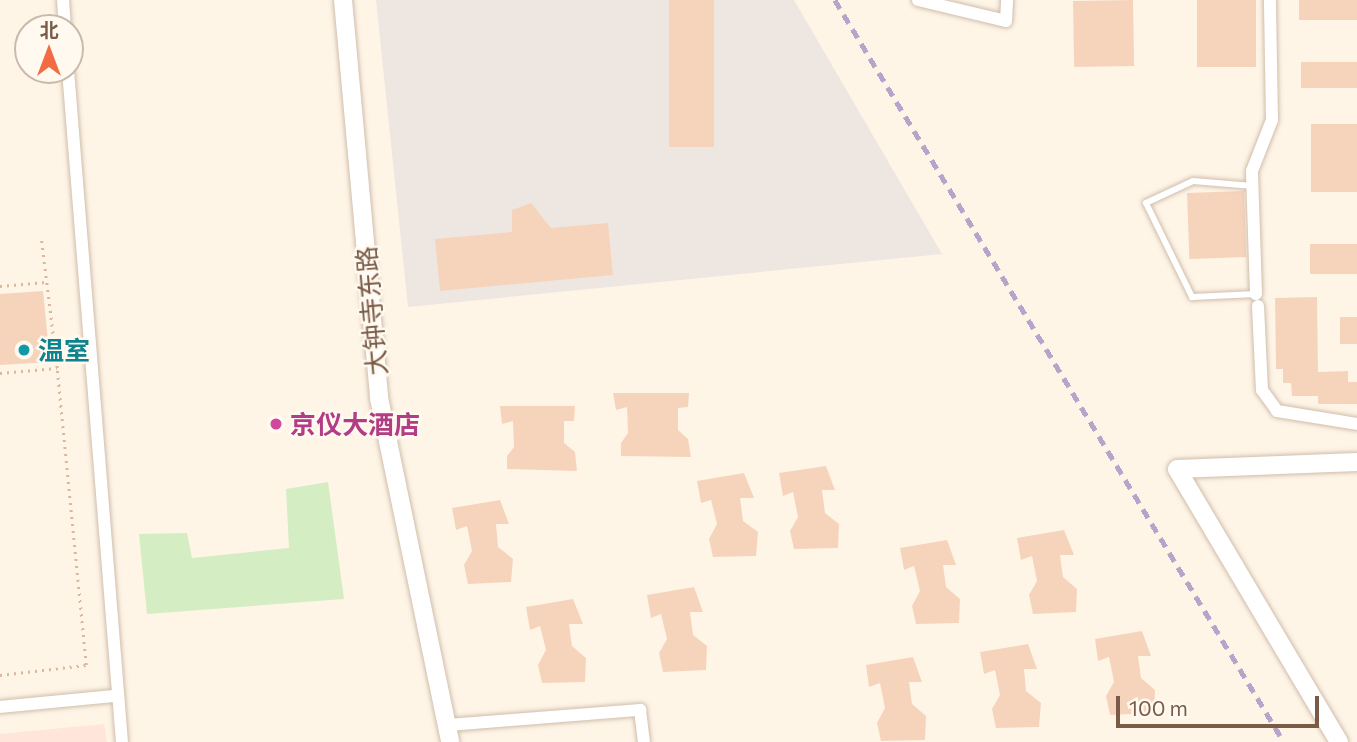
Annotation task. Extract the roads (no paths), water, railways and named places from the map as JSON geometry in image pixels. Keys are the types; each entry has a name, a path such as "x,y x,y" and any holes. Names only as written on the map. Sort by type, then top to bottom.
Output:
{"street":[{"name":"大钟寺东路","path":"343,0 379,398 449,733"},
{"path":"918,0 1006,21 1007,0"},
{"path":"1270,0 1272,120 1252,170 1262,390 1277,411 1357,424"},
{"path":"69,84 115,696 121,742"},
{"path":"1339,742 1177,469 1357,462"},
{"path":"0,707 115,696"},
{"path":"449,733 640,710 644,742"}],"lane":[{"path":"1253,186 1193,181 1146,204 1192,297 1257,300"}],"railway":[{"path":"835,0 1284,742"}],"place":[{"name":"温室","path":"24,350"},
{"name":"京仪大酒店","path":"276,424"}]}
